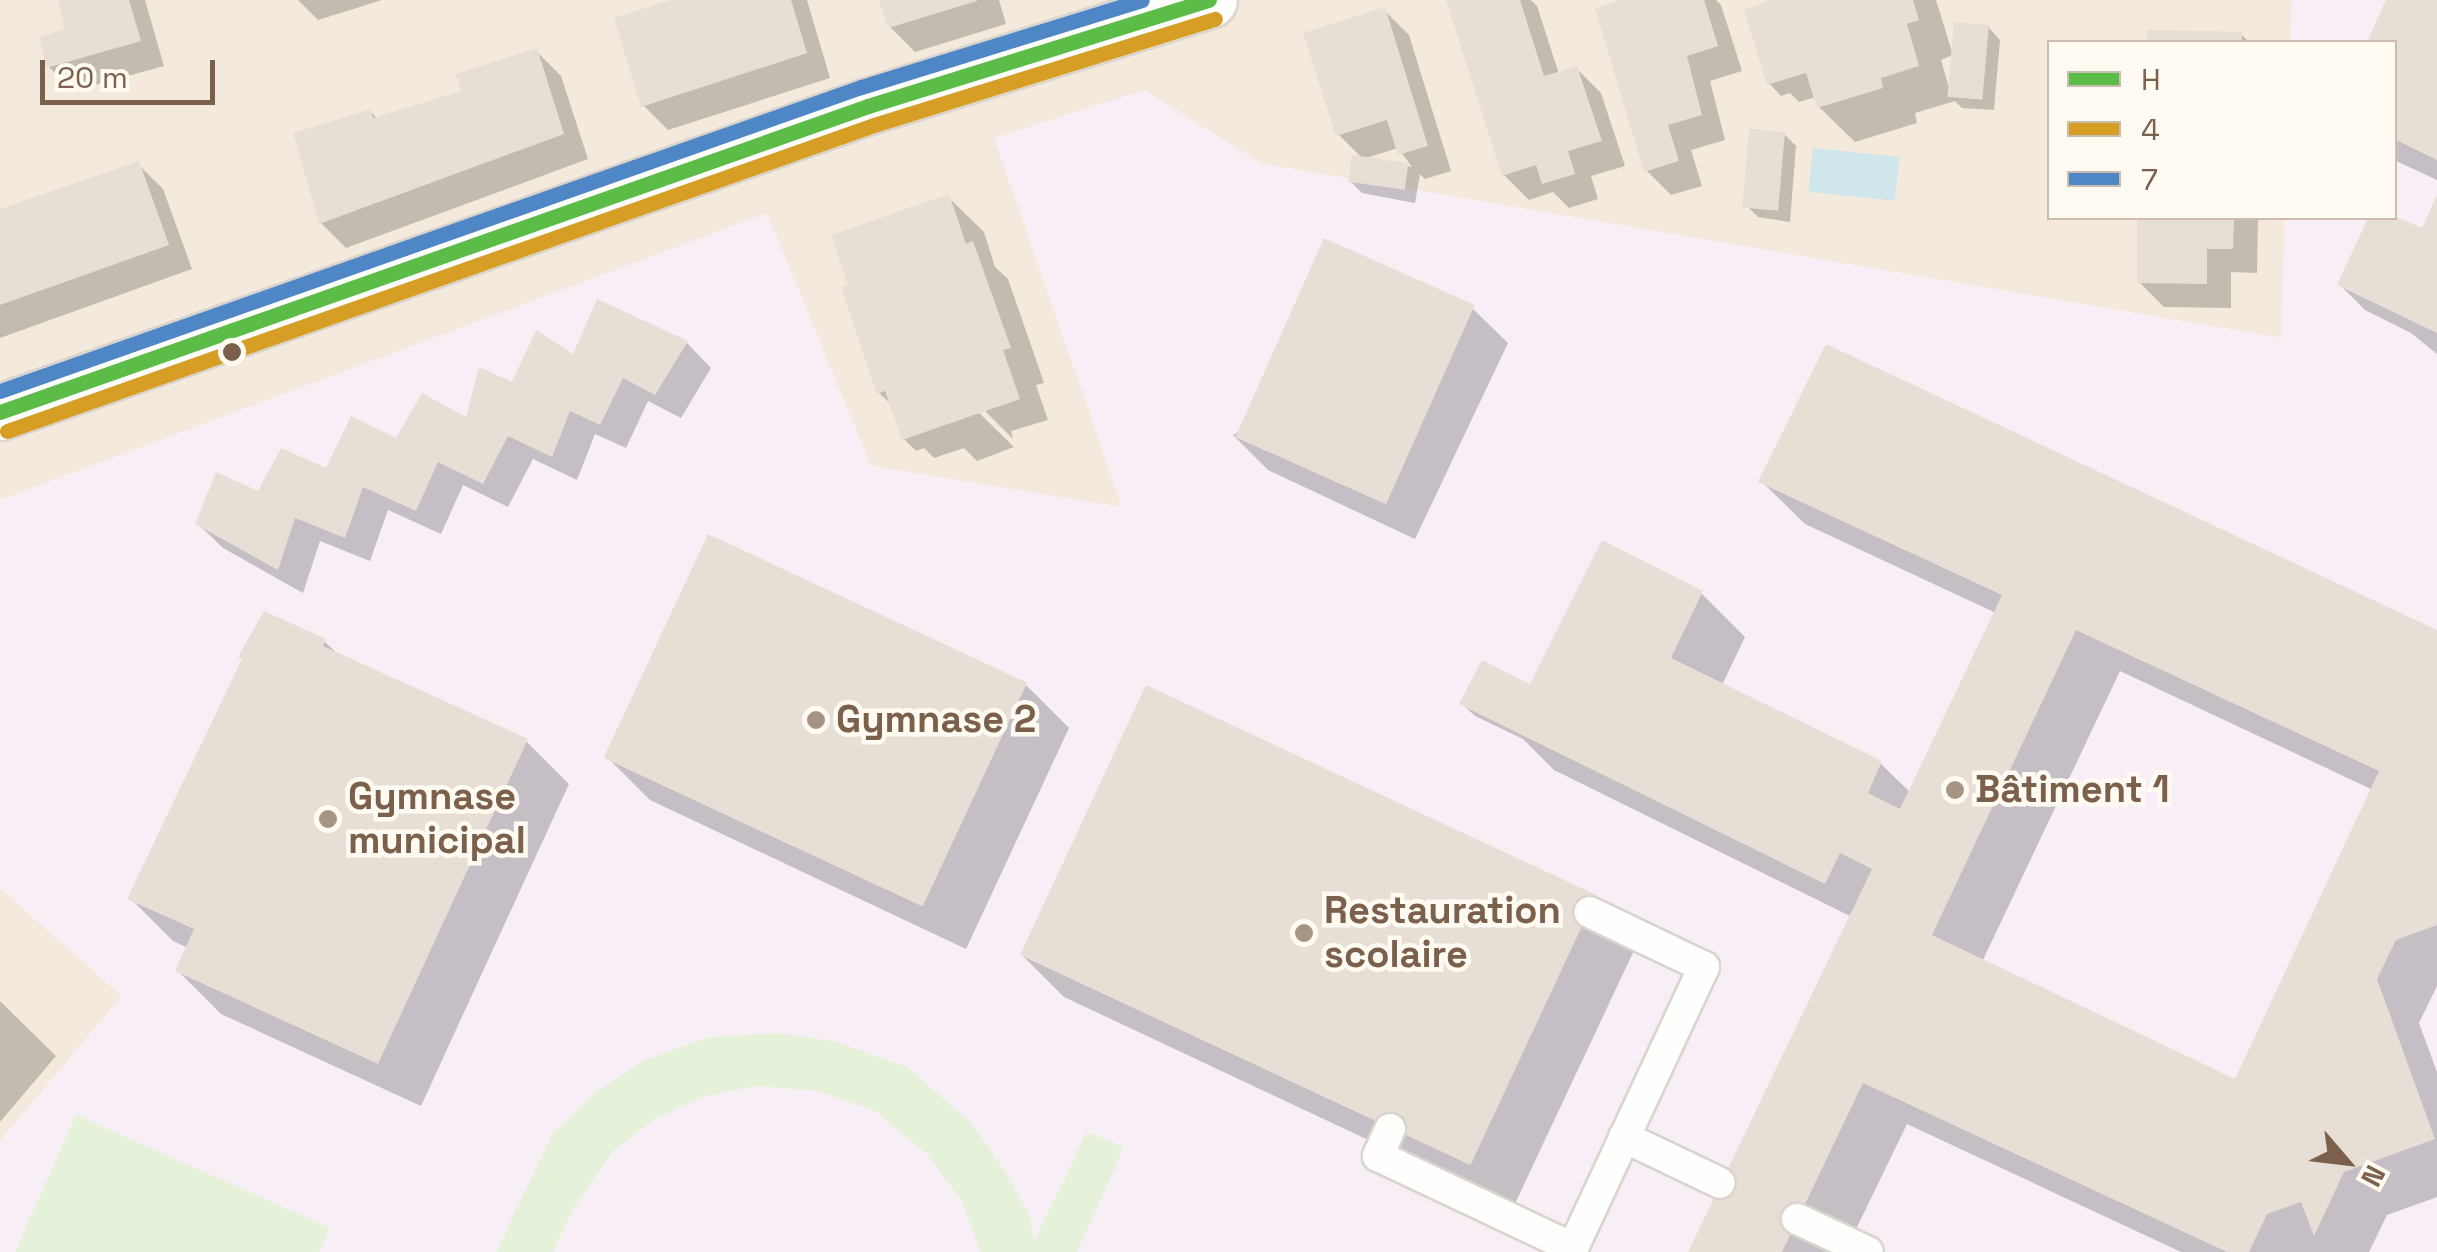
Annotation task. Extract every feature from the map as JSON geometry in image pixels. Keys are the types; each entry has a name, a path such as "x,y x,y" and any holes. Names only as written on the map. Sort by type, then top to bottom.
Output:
{"street":[{"path":"0,412 868,106 1209,0"}],"lane":[{"path":"1390,1129 1378,1156 1572,1250 1704,966 1590,912"},
{"path":"1624,1136 1720,1183"},
{"path":"1798,1219 1868,1252"}],"shaded area":[{"path":"0,0 2292,0 2290,40 2047,40 2047,220 2285,220 2281,338 1262,164 1144,90 995,139 1123,508 871,466 767,214 0,500"},
{"path":"2292,0 2437,0 2437,1252 0,1252 0,1141 122,996 0,888 0,500 767,213 871,466 1122,507 994,138 1144,90 1262,164 2281,338 2285,220 2397,220 2397,40 2290,40"},
{"path":"0,888 122,996 0,1141"}],"green space":[{"path":"777,1033 833,1041 907,1067 971,1123 1005,1171 1030,1218 1034,1241 1087,1132 1124,1147 1077,1252 981,1252 961,1200 927,1154 875,1111 818,1091 754,1086 703,1097 655,1119 612,1152 573,1209 553,1252 496,1252 552,1135 596,1092 645,1060 709,1037"},
{"path":"76,1115 330,1228 319,1252 15,1252"}],"water":[{"path":"1813,148 1900,157 1895,201 1808,192"}],"building":[{"path":"58,0 129,0 141,41 46,68 39,37 65,29"},
{"path":"670,0 791,0 807,53 641,107 614,18"},
{"path":"879,0 977,0 977,1 888,28"},
{"path":"1446,0 1520,0 1544,76 1577,66 1602,141 1568,151 1575,174 1542,184 1536,165 1502,176"},
{"path":"1621,0 1704,0 1718,46 1687,56 1702,115 1668,125 1679,161 1644,172 1595,8"},
{"path":"1769,0 1913,0 1919,20 1907,24 1919,66 1881,78 1883,88 1817,108 1806,73 1767,85 1744,10"},
{"path":"2386,0 2437,0 2437,160 2397,140 2397,40 2368,40"},
{"path":"1385,7 1428,146 1398,155 1387,120 1336,136 1303,33"},
{"path":"1954,22 1989,25 1982,100 1947,97"},
{"path":"2147,30 2242,32 2242,40 2147,40"},
{"path":"537,48 564,134 319,224 293,133 371,109 373,118 461,91 455,74"},
{"path":"1749,129 1785,132 1778,211 1742,208"},
{"path":"1352,155 1408,163 1405,190 1348,182"},
{"path":"139,161 169,245 0,305 0,209"},
{"path":"949,194 966,244 973,241 1011,348 1003,350 1020,399 902,440 885,391 877,394 841,288 848,285 831,235"},
{"path":"2437,195 2437,333 2337,285 2367,220 2397,217 2422,228"},
{"path":"2137,220 2234,220 2233,249 2207,249 2207,284 2137,283"},
{"path":"1324,238 1475,305 1386,504 1235,437"},
{"path":"597,299 688,341 655,395 623,378 600,425 570,411 552,457 508,436 483,484 438,462 416,511 363,487 345,538 295,518 278,570 195,524 216,472 258,491 281,448 326,468 351,416 396,438 422,393 466,417 479,367 512,382 536,330 573,354"},
{"name":"Bâtiment 1","path":"1826,344 2437,630 2437,925 2396,940 2377,979 2435,1139 2344,1172 2314,1236 2301,1202 2267,1214 2249,1252 2227,1252 1863,1083 1782,1252 1688,1252 1872,869 1840,853 1825,884 1459,704 1482,660 1530,684 1602,540 1703,591 1671,658 1882,761 1868,793 1900,809 2002,595 1758,482","holes":["2076,630 2379,771 2235,1079 1932,935"]},
{"name":"Gymnase 2","path":"708,534 1027,683 923,907 604,758"},
{"name":"Gymnase municipal","path":"264,611 326,639 323,646 528,739 378,1064 175,971 194,929 127,899 242,659 238,657"},
{"name":"Restauration scolaire","path":"1146,685 1596,895 1470,1165 1020,955"}],"transit line":[{"name":"7","path":"0,391 861,87 1142,0"},
{"name":"H","path":"0,412 868,106 1209,0"},
{"name":"4","path":"7,431 874,125 1215,19"}],"place":[{"name":"Gymnase 2","path":"816,720"},
{"name":"Bâtiment 1","path":"1955,790"},
{"name":"Gymnase municipal","path":"328,819"},
{"name":"Restauration scolaire","path":"1304,933"}]}
